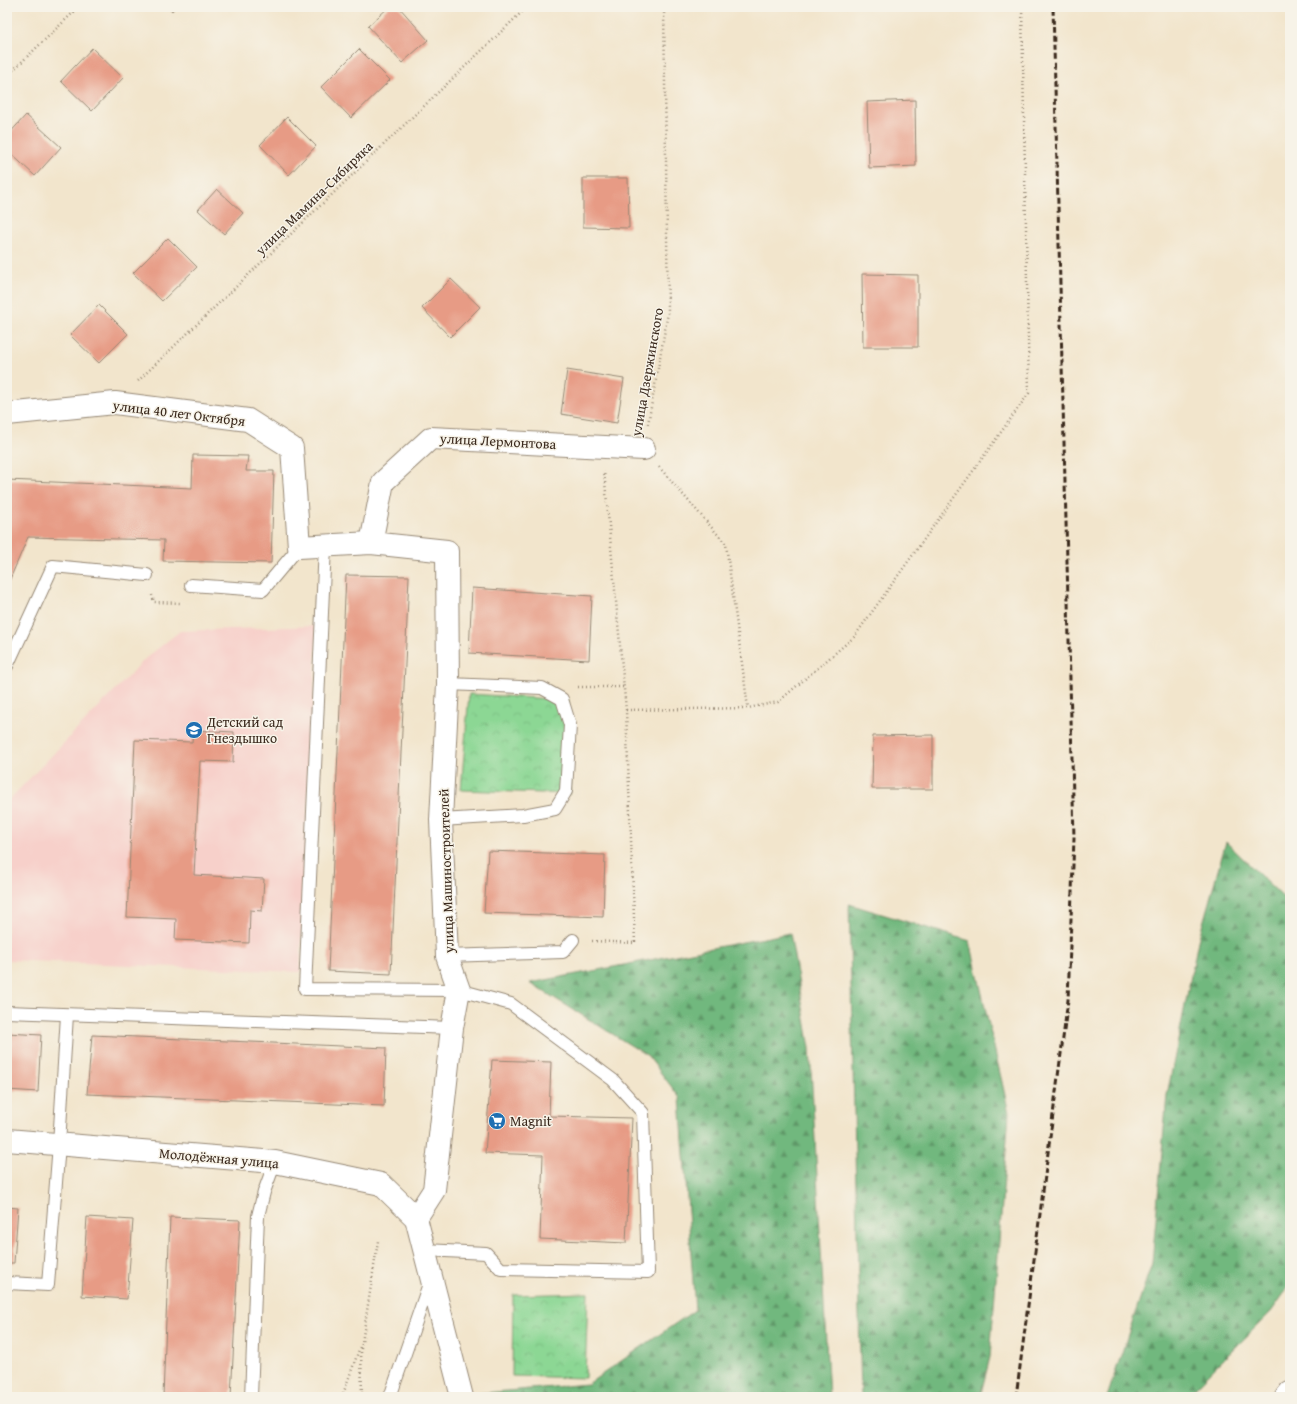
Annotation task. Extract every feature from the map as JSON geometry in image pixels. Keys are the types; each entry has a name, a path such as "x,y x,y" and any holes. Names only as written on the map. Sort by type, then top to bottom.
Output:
{"street":[{"name":"улица 40 лет Октября","path":"7,414 115,403 248,420 292,448 299,547"},
{"name":"улица Лермонтова","path":"371,543 383,482 431,438 644,449"},
{"path":"299,547 371,543"},
{"name":"улица Машиностроителей","path":"371,543 447,551 448,684 441,820 447,956 459,990 452,1028 434,1190 416,1218"},
{"name":"Молодёжная улица","path":"7,1140 275,1162 381,1184 416,1218"},
{"path":"416,1218 462,1397"},
{"path":"1286,1397 1290,1392"}],"lane":[{"path":"325,546 305,989 459,990 511,1004 613,1080 643,1112 648,1272 501,1269 486,1253 425,1250"},
{"path":"191,585 263,590 299,547"},
{"path":"7,666 53,566 147,575"},
{"path":"441,820 523,815 555,809 566,791 570,725 562,699 542,688 448,684"},
{"path":"447,956 563,952 573,940"},
{"path":"7,1012 452,1028"},
{"path":"7,1283 48,1285 67,1015"},
{"path":"251,1397 258,1216 264,1192 275,1162"},
{"path":"390,1397 431,1278"}],"path":[{"path":"7,76 79,7"},
{"name":"улица Мамина-Сибиряка","path":"115,403 528,7"},
{"name":"улица Дзержинского","path":"664,7 668,313 644,449 726,544 748,708"},
{"path":"626,710 748,708 778,702 854,637 1029,394 1022,7"},
{"path":"573,940 636,943 626,710 601,447"},
{"path":"147,575 154,602 186,603 191,585"},
{"path":"562,699 570,687 624,687"},
{"path":"362,1397 361,1349 378,1241"},
{"path":"342,1397 362,1341"}],"shaded area":[{"name":"Детский сад Гнездышко","path":"317,626 300,972 7,960 7,802 146,658 180,631"}],"green space":[{"path":"469,694 568,700 570,794 461,790"},
{"path":"1226,842 1290,904 1290,1285 1271,1312 1186,1397 1107,1397 1152,1263 1167,1095 1198,941"},
{"path":"849,904 970,941 1009,1113 990,1357 980,1397 861,1397"},
{"path":"790,933 810,1048 829,1397 473,1397 472,1394 588,1384 695,1310 680,1098 648,1056 530,983"},
{"path":"588,1293 585,1378 512,1376 513,1295"}],"building":[{"path":"168,7 176,7 172,11"},
{"path":"389,7 399,7 428,40 402,63 368,26"},
{"path":"92,48 123,78 92,111 61,81"},
{"path":"359,49 390,80 351,118 321,87"},
{"path":"915,100 916,166 869,168 867,102"},
{"path":"26,115 61,147 35,176 7,150 7,136"},
{"path":"287,117 316,146 289,175 260,145"},
{"path":"583,178 628,178 629,228 583,227"},
{"path":"217,189 243,213 224,234 198,210"},
{"path":"168,238 197,267 162,301 133,273"},
{"path":"862,274 918,275 918,347 863,347"},
{"path":"451,279 480,307 450,337 422,308"},
{"path":"99,305 128,334 99,363 70,335"},
{"path":"567,370 624,379 617,423 561,414"},
{"path":"193,455 248,456 246,471 274,471 271,563 163,561 164,540 28,537 7,586 7,480 192,488"},
{"path":"346,575 409,576 391,974 328,971"},
{"path":"472,588 592,596 589,660 469,653"},
{"path":"193,730 234,732 233,762 200,761 194,875 264,879 262,911 250,910 249,943 175,940 176,919 127,917 135,740 192,742"},
{"path":"933,735 933,789 872,789 873,736"},
{"path":"488,851 605,855 603,917 484,913"},
{"path":"7,1033 41,1035 38,1092 7,1090"},
{"path":"92,1035 386,1048 384,1106 87,1094"},
{"path":"492,1060 551,1062 549,1116 632,1118 626,1243 540,1239 543,1155 485,1153"},
{"path":"7,1207 18,1208 14,1263 7,1263"},
{"path":"87,1217 133,1220 127,1299 82,1296"},
{"path":"170,1217 240,1220 231,1397 163,1397"}],"railway":[{"path":"1016,1397 1068,1000 1074,838 1053,7"}],"place":[{"name":"Детский сад Гнездышко","path":"194,730"},
{"name":"Magnit","path":"497,1121"}]}
